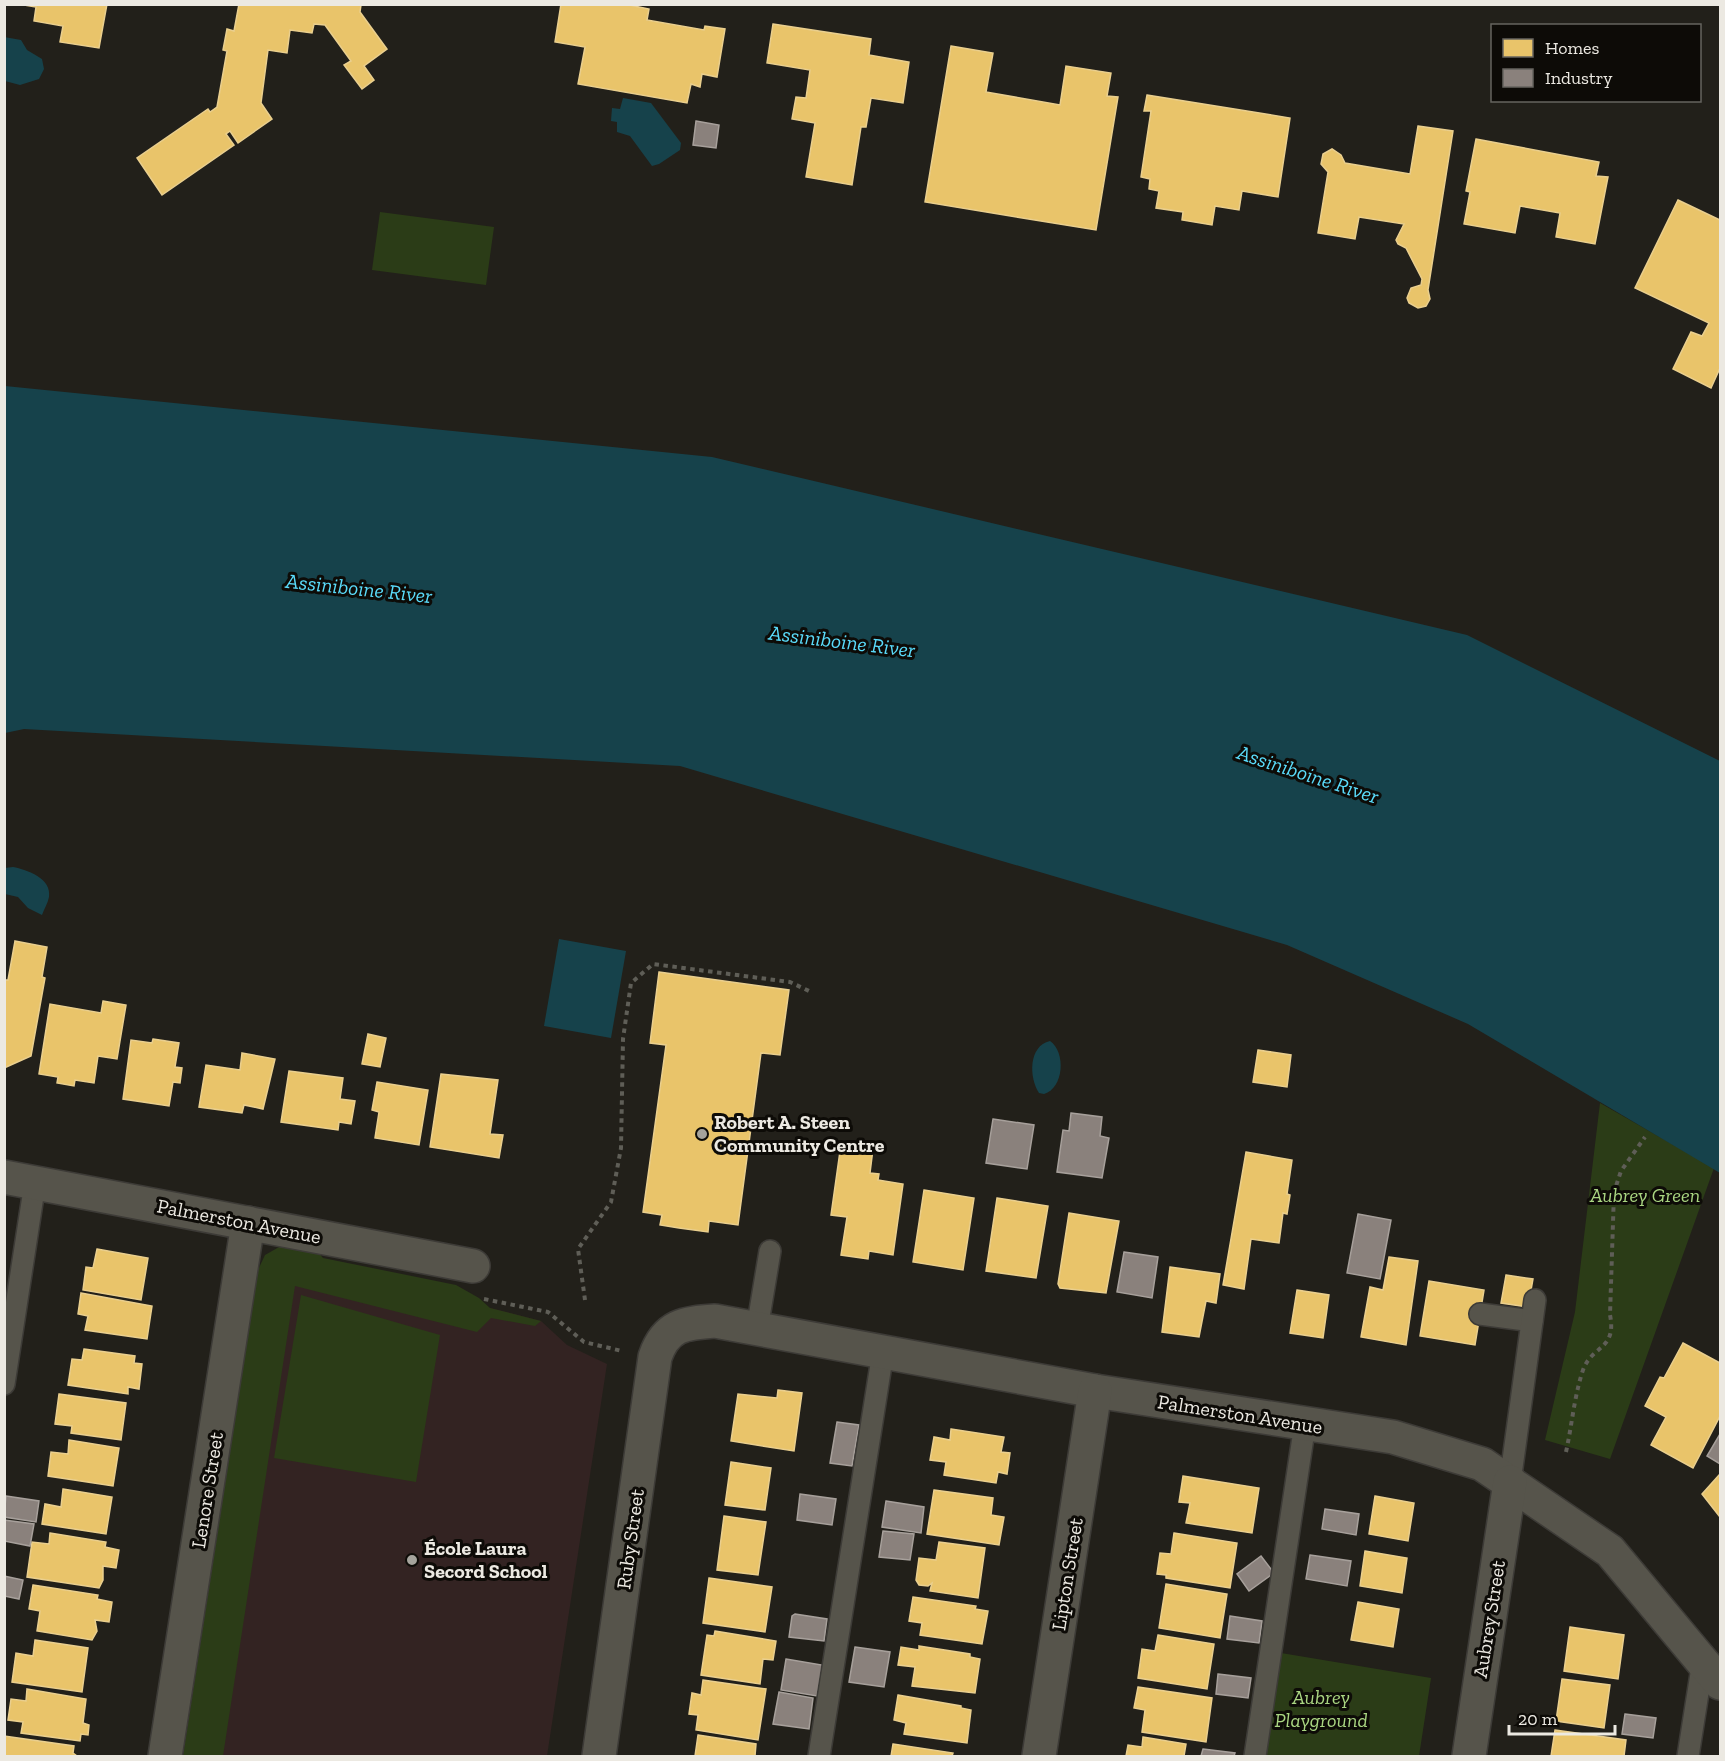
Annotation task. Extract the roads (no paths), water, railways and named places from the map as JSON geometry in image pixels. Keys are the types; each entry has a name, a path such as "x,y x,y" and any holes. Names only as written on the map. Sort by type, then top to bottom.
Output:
{"street":[{"name":"Palmerston Avenue","path":"20,1180 473,1266"},
{"name":"Lenore Street","path":"165,1756 248,1223"},
{"name":"Palmerston Avenue","path":"675,1329 686,1323 715,1321 1095,1391 1393,1437 1482,1464 1610,1551 1712,1672"},
{"name":"Ruby Street","path":"599,1756 655,1357 660,1344 675,1329"},
{"name":"Lipton Street","path":"1039,1756 1095,1391"},
{"name":"Aubrey Street","path":"1469,1756 1510,1482"}],"lane":[{"path":"4,1384 20,1180"},
{"path":"757,1329 770,1251"},
{"path":"1510,1482 1535,1300"},
{"path":"1480,1314 1532,1321"},
{"path":"819,1756 883,1352"},
{"path":"1255,1756 1305,1424"},
{"path":"1689,1756 1712,1672"}],"water":[{"path":"4,37 21,40 27,50 42,59 44,69 39,79 20,85 5,81"},
{"path":"623,98 651,103 681,143 680,150 652,166 630,136 617,132 617,122 611,121 612,108 620,109"},
{"name":"Assiniboine River","path":"5,386 712,457 1467,635 1720,761 1720,1173 1468,1024 1287,945 680,766 24,729 5,733"},
{"path":"13,867 37,876 47,885 49,897 42,915 28,908 18,897 5,894 5,868"},
{"path":"559,939 626,951 611,1038 544,1026"},
{"path":"1050,1041 1059,1053 1060,1069 1056,1085 1044,1094 1039,1093 1036,1087 1032,1063 1038,1049"}],"place":[{"name":"Robert A. Steen Community Centre","path":"702,1134"},
{"name":"École Laura Secord School","path":"412,1560"}],"park label":[{"name":"Aubrey Green","path":"1645,1195"},
{"name":"Aubrey Playground","path":"1321,1708"}]}
